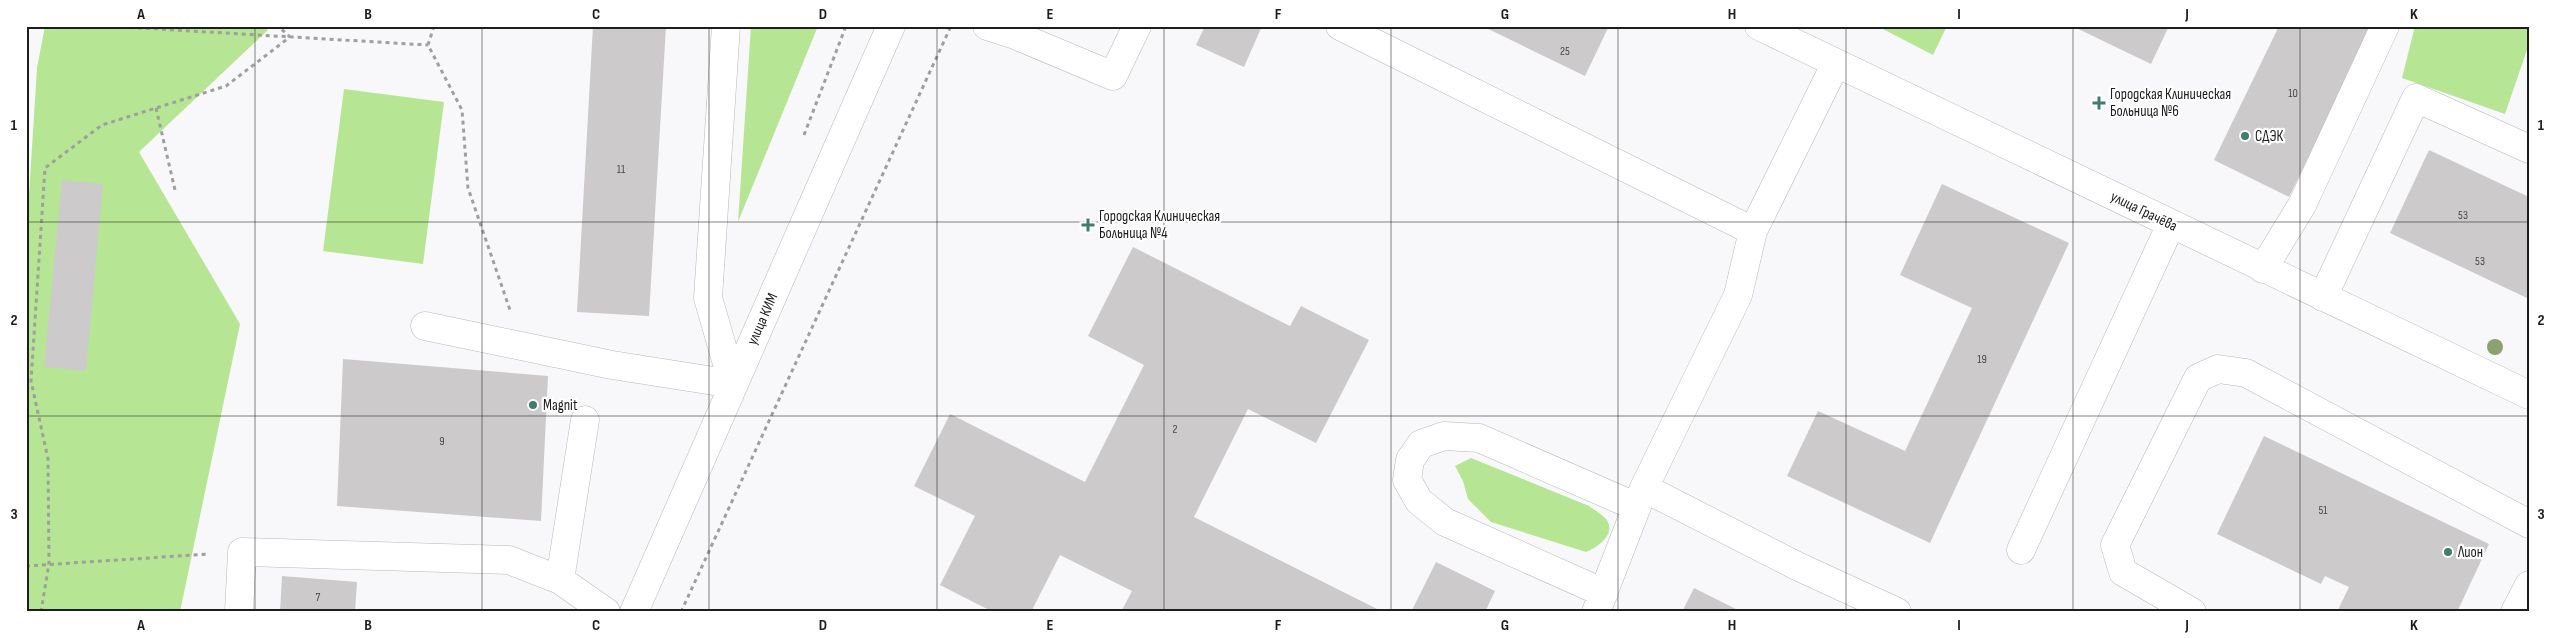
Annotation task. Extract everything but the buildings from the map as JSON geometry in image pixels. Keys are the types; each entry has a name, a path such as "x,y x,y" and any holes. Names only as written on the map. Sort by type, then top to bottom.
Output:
{"street":[{"path":"425,326 612,364 733,384 708,298 726,26"},
{"name":"улица КИМ","path":"634,612 891,26"},
{"path":"987,26 1015,35 1113,76 1137,26"},
{"path":"1340,26 1753,231"},
{"name":"улица Грачёва","path":"1759,26 2529,395"},
{"path":"2263,268 2302,205 2385,26"},
{"path":"1836,64 1753,231 1738,295 1640,498 1600,602 1445,522 1419,501 1408,480 1410,460 1421,444 1444,436 1479,438 1640,498 1797,566 1897,612"},
{"path":"2323,297 2416,98 2529,149"},
{"path":"2020,550 2171,224"},
{"path":"2192,612 2123,572 2115,545 2198,378 2218,369 2246,373 2529,524"},
{"path":"560,580 585,420"},
{"path":"239,612 242,552 509,560 560,580 606,612"},
{"path":"2515,612 2529,585"}],"path":[{"path":"106,26 428,45"},
{"path":"278,26 290,37"},
{"path":"434,26 428,45 462,110 468,188 496,274 525,347"},
{"path":"681,612 951,26"},
{"path":"41,612 49,563 48,459 31,381 45,168 102,125 226,86 290,37"},
{"path":"156,108 175,190"},
{"path":"26,566 49,563 242,552"}],"green space":[{"path":"45,26 261,26 268,30 139,152 240,324 180,612 26,612 26,243 37,68"},
{"path":"751,26 818,26 738,222"},
{"path":"1877,26 1947,26 1933,55"},
{"path":"2415,26 2529,26 2529,44 2505,114 2402,78"},
{"path":"344,89 444,102 423,264 323,251"},
{"path":"1471,458 1589,506 1606,519 1609,525 1608,535 1596,547 1586,552 1491,522 1468,499 1463,481 1455,466"}],"place":[{"name":"Городская Клиническая Больница №6","path":"2099,103"},
{"name":"СДЭК","path":"2245,136"},
{"name":"Городская Клиническая Больница №4","path":"1088,225"},
{"name":"Magnit","path":"533,405"},
{"name":"Лион","path":"2448,552"}]}
